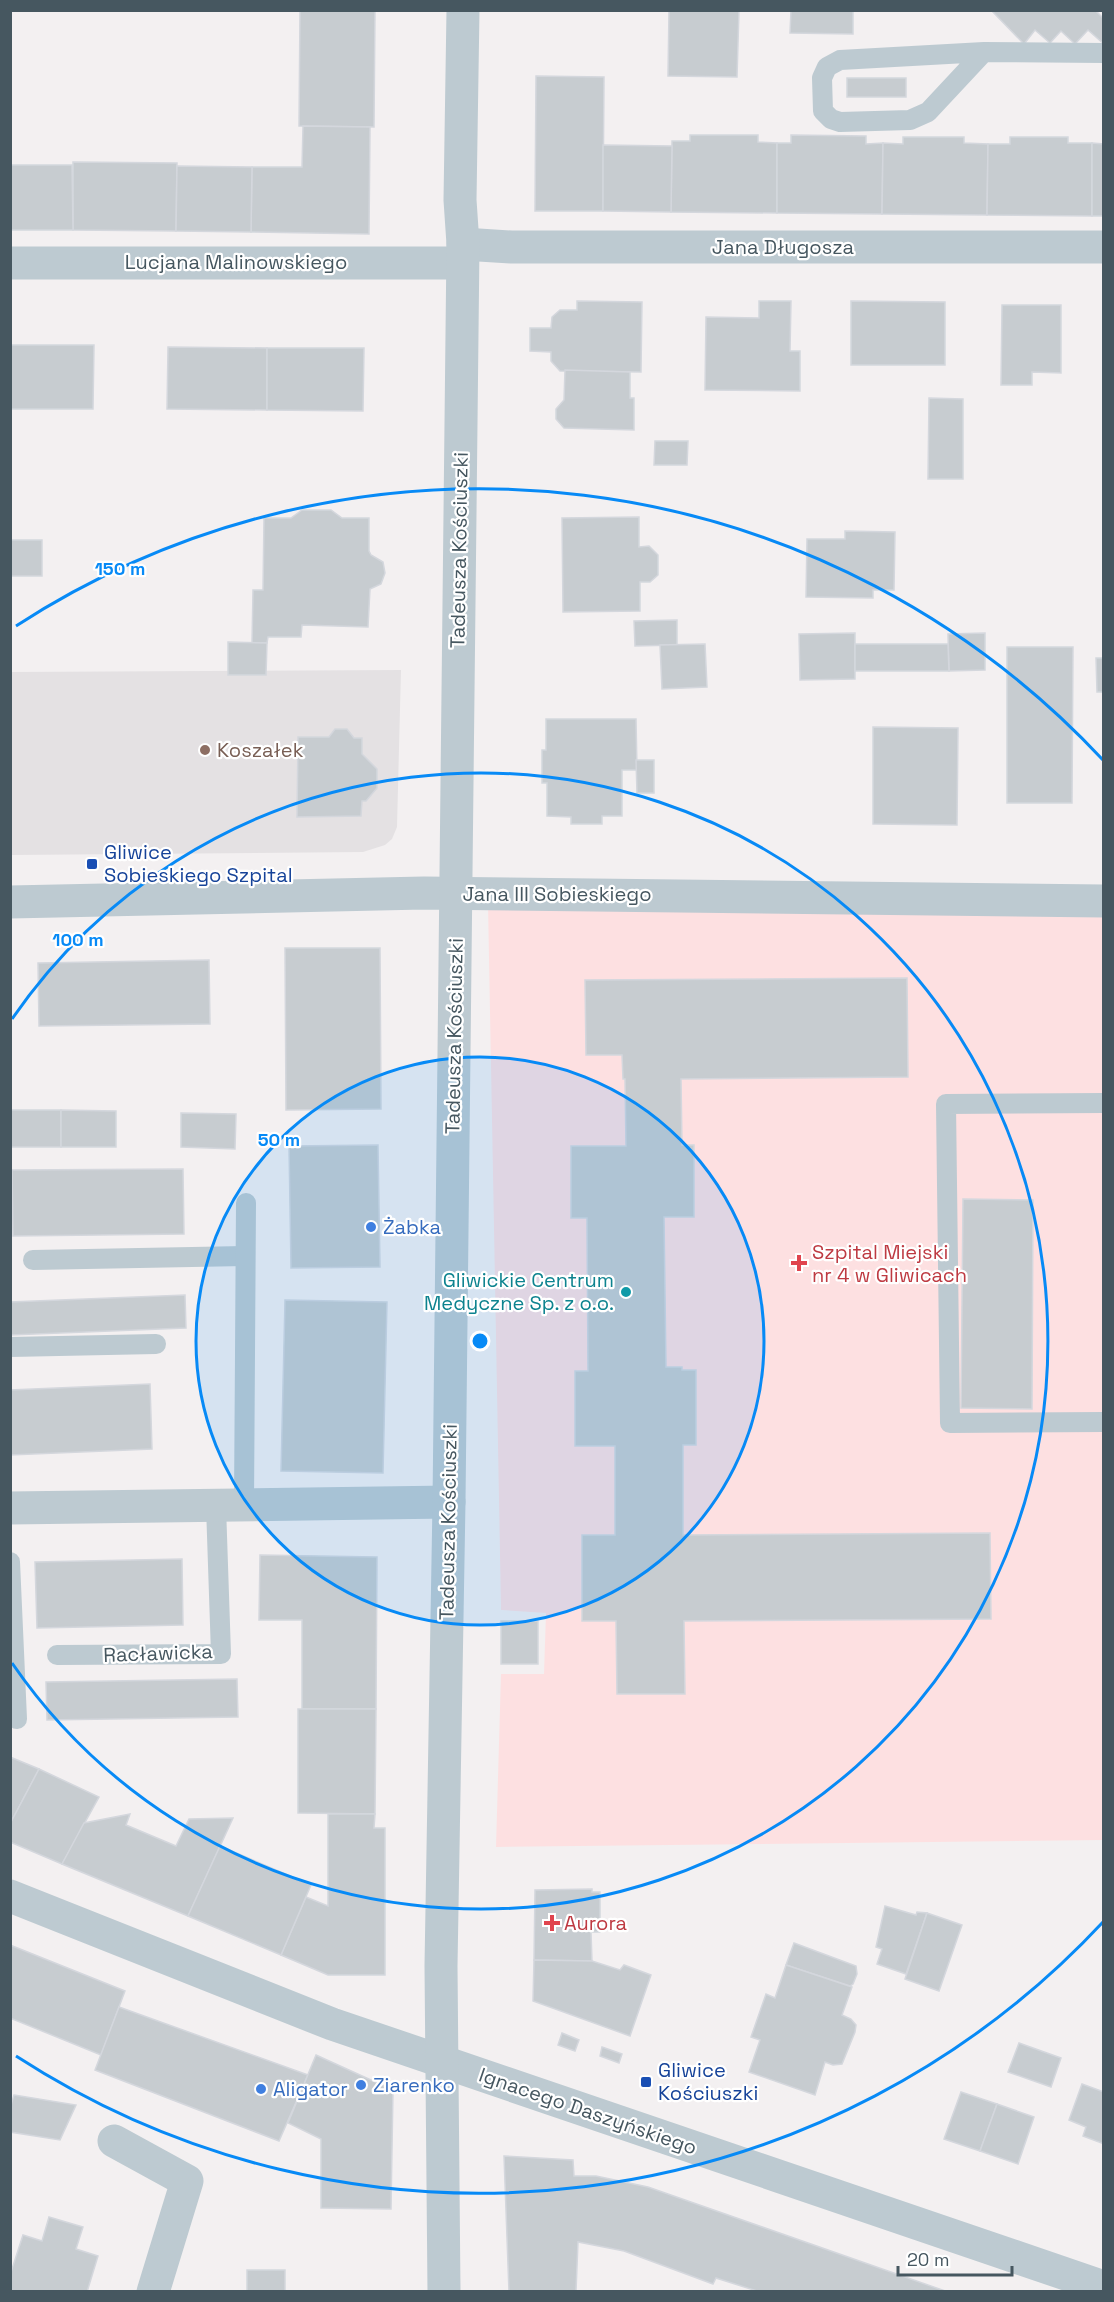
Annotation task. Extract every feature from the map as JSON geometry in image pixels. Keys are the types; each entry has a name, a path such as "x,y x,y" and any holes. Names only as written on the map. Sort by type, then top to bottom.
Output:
{"street":[{"name":"Tadeusza Kościuszki","path":"444,2292 441,1966 449,1502 463,10"},
{"name":"Jana Długosza","path":"462,254 511,247 1104,247"},
{"name":"Lucjana Malinowskiego","path":"10,263 462,254"},
{"name":"Jana III Sobieskiego","path":"10,902 248,895 455,893 1104,901"},
{"path":"10,1508 449,1502"},
{"name":"Ignacego Daszyńskiego","path":"10,1896 332,2024 1104,2287"},
{"path":"114,2141 187,2181 153,2292"}],"lane":[{"path":"984,52 928,112 910,120 840,122 831,119 824,111 822,78 827,67 840,60 984,52 1104,53"},
{"path":"1104,1103 946,1104 950,1423 1104,1422"},
{"name":"Racławicka","path":"57,1655 221,1654 245,1256 246,1203"},
{"path":"33,1260 245,1256"},
{"path":"10,1347 156,1344"},
{"path":"10,1562 17,1719"}],"shaded area":[{"name":"Koszałek","path":"401,670 397,827 392,839 385,845 363,852 11,855 10,672"},
{"name":"Szpital Miejski nr 4 w Gliwicach","path":"488,903 1103,915 1103,1840 496,1847 501,1674 544,1674 546,1613 501,1610"}],"building":[{"path":"300,10 375,10 374,127 299,126"},
{"path":"669,10 739,10 737,77 668,76"},
{"path":"791,10 853,10 853,34 790,33"},
{"path":"991,10 1095,10 1104,19 1104,44 1088,30 1075,44 1061,31 1050,43 1035,30 1024,44"},
{"path":"536,76 604,77 603,211 535,211"},
{"path":"847,78 906,78 906,97 847,97"},
{"path":"303,126 370,127 369,234 251,232 252,167 302,167"},
{"path":"690,135 758,135 758,142 777,143 777,213 671,212 672,141 690,141"},
{"path":"791,135 866,136 866,144 883,143 882,214 777,213 777,143 791,143"},
{"path":"903,137 964,137 964,143 988,144 987,215 882,214 883,143 903,144"},
{"path":"1010,137 1068,137 1068,143 1092,143 1092,216 987,215 988,144 1010,144"},
{"path":"1092,143 1104,144 1104,216 1092,216"},
{"path":"603,145 672,146 671,212 603,211"},
{"path":"73,162 177,163 176,231 73,230"},
{"path":"10,165 72,165 73,230 10,230"},
{"path":"177,166 252,167 251,232 176,231"},
{"path":"577,301 642,302 641,372 560,371 551,361 551,352 530,351 530,328 551,328 552,317 560,310 577,310"},
{"path":"759,301 791,301 790,351 800,351 800,391 705,390 706,317 759,318"},
{"path":"851,301 945,302 945,365 851,365"},
{"path":"1002,305 1061,305 1061,373 1032,372 1032,385 1001,385"},
{"path":"10,345 94,345 93,409 10,409"},
{"path":"168,347 267,348 267,410 167,409"},
{"path":"267,348 364,348 363,411 267,410"},
{"path":"565,370 630,372 630,398 634,398 634,430 564,428 556,419 556,409 564,400"},
{"path":"929,398 963,399 963,479 928,479"},
{"path":"655,441 688,441 687,465 654,465"},
{"path":"302,510 331,510 342,518 369,518 369,551 371,555 383,562 385,573 381,584 370,589 368,627 302,625 301,637 268,637 267,643 252,643 253,590 263,590 264,518 291,518"},
{"path":"639,517 639,547 649,546 658,555 658,575 650,582 640,582 640,611 563,612 562,518"},
{"path":"845,531 895,532 894,590 873,590 873,598 806,597 807,539 845,539"},
{"path":"10,540 42,540 42,576 10,576"},
{"path":"677,620 677,645 635,646 634,621"},
{"path":"855,633 855,679 800,680 799,634"},
{"path":"985,633 985,670 949,671 948,634"},
{"path":"228,642 267,643 266,675 228,675"},
{"path":"705,644 707,687 662,689 660,645"},
{"path":"855,644 948,644 949,671 855,671"},
{"path":"1007,647 1073,647 1072,803 1007,803"},
{"path":"1096,658 1104,658 1104,692 1097,692"},
{"path":"546,719 636,719 637,770 622,770 622,816 602,816 602,824 571,824 571,817 547,816 547,783 542,783 542,750 546,750"},
{"path":"873,727 958,728 957,825 873,824"},
{"path":"335,729 347,729 354,738 362,738 362,754 377,769 377,788 366,801 362,801 361,816 297,817 298,737 329,737"},
{"path":"636,760 654,760 654,793 637,793"},
{"path":"285,948 380,948 381,1109 286,1110"},
{"path":"209,960 210,1024 39,1026 38,963"},
{"name":"Gliwickie Centrum Medyczne Sp. z o.o.","path":"907,978 908,1077 681,1079 682,1145 694,1145 694,1217 664,1217 666,1367 696,1370 696,1445 683,1445 683,1535 990,1533 991,1619 684,1621 685,1694 617,1694 616,1621 582,1621 582,1535 615,1535 615,1446 575,1446 575,1371 588,1371 587,1218 571,1218 571,1146 626,1146 625,1079 623,1079 622,1055 586,1055 585,980"},
{"path":"10,1110 61,1110 61,1147 10,1147"},
{"path":"61,1110 116,1111 116,1147 61,1147"},
{"path":"181,1113 236,1114 235,1149 181,1147"},
{"path":"378,1145 380,1267 291,1268 289,1146"},
{"path":"183,1169 184,1234 13,1236 12,1170"},
{"path":"963,1199 1033,1200 1032,1409 961,1408"},
{"path":"185,1295 186,1328 10,1335 10,1302"},
{"path":"285,1300 387,1302 383,1473 281,1471"},
{"path":"150,1384 152,1449 10,1455 10,1390"},
{"path":"260,1555 377,1557 376,1709 302,1709 302,1620 259,1620"},
{"path":"182,1559 183,1625 37,1628 35,1562"},
{"path":"501,1621 538,1621 538,1664 501,1664"},
{"path":"237,1679 238,1717 47,1720 46,1682"},
{"path":"298,1709 376,1709 375,1814 298,1813"},
{"path":"10,1757 39,1769 10,1824"},
{"path":"39,1769 99,1797 62,1864 10,1842 10,1824"},
{"path":"130,1814 126,1825 176,1846 189,1819 233,1818 188,1916 62,1864 84,1823"},
{"path":"328,1814 375,1814 374,1828 385,1828 385,1975 328,1975 281,1955 306,1897 328,1906"},
{"path":"220,1846 311,1885 281,1955 188,1916"},
{"path":"592,1889 592,1892 600,1892 600,1932 591,1932 592,1961 534,1960 535,1890"},
{"path":"885,1906 916,1915 917,1912 927,1913 906,1974 877,1964 882,1949 876,1947"},
{"path":"927,1913 962,1925 939,1991 905,1979"},
{"path":"794,1943 856,1966 857,1974 853,1984 850,1986 786,1965"},
{"path":"10,1945 125,1991 101,2055 10,2018"},
{"path":"534,1960 592,1961 620,1970 624,1965 651,1975 630,2036 533,2001"},
{"path":"786,1965 852,1987 842,2015 851,2019 856,2025 855,2032 842,2064 833,2065 825,2062 815,2095 749,2072 760,2040 751,2037 766,1994 775,1998"},
{"path":"119,2007 308,2075 279,2141 95,2070"},
{"path":"562,2033 579,2040 575,2051 558,2045"},
{"path":"1019,2043 1061,2058 1051,2087 1008,2072"},
{"path":"602,2047 622,2054 619,2063 600,2056"},
{"path":"316,2055 393,2090 391,2209 321,2208 321,2139 288,2123"},
{"path":"1082,2084 1104,2092 1104,2144 1083,2136 1086,2127 1069,2120"},
{"path":"961,2092 997,2104 980,2151 944,2139"},
{"path":"14,2095 76,2105 60,2140 10,2132 10,2108"},
{"path":"997,2104 1034,2117 1018,2164 980,2151"},
{"path":"504,2156 573,2160 574,2176 596,2176 648,2187 948,2292 760,2292 716,2278 713,2284 624,2251 578,2242 576,2291 509,2292"},
{"path":"49,2217 83,2227 76,2249 98,2256 87,2292 10,2292 10,2275 23,2235 42,2241"},
{"path":"247,2270 285,2270 285,2292 247,2292"}],"place":[{"name":"Koszałek","path":"205,750"},
{"name":"Gliwice Sobieskiego Szpital","path":"92,864"},
{"name":"Żabka","path":"371,1227"},
{"name":"Szpital Miejski nr 4 w Gliwicach","path":"799,1263"},
{"name":"Gliwickie Centrum Medyczne Sp. z o.o.","path":"626,1292"},
{"name":"Aurora","path":"552,1923"},
{"name":"Gliwice Kościuszki","path":"646,2082"},
{"name":"Ziarenko","path":"361,2085"},
{"name":"Aligator","path":"261,2089"}]}
